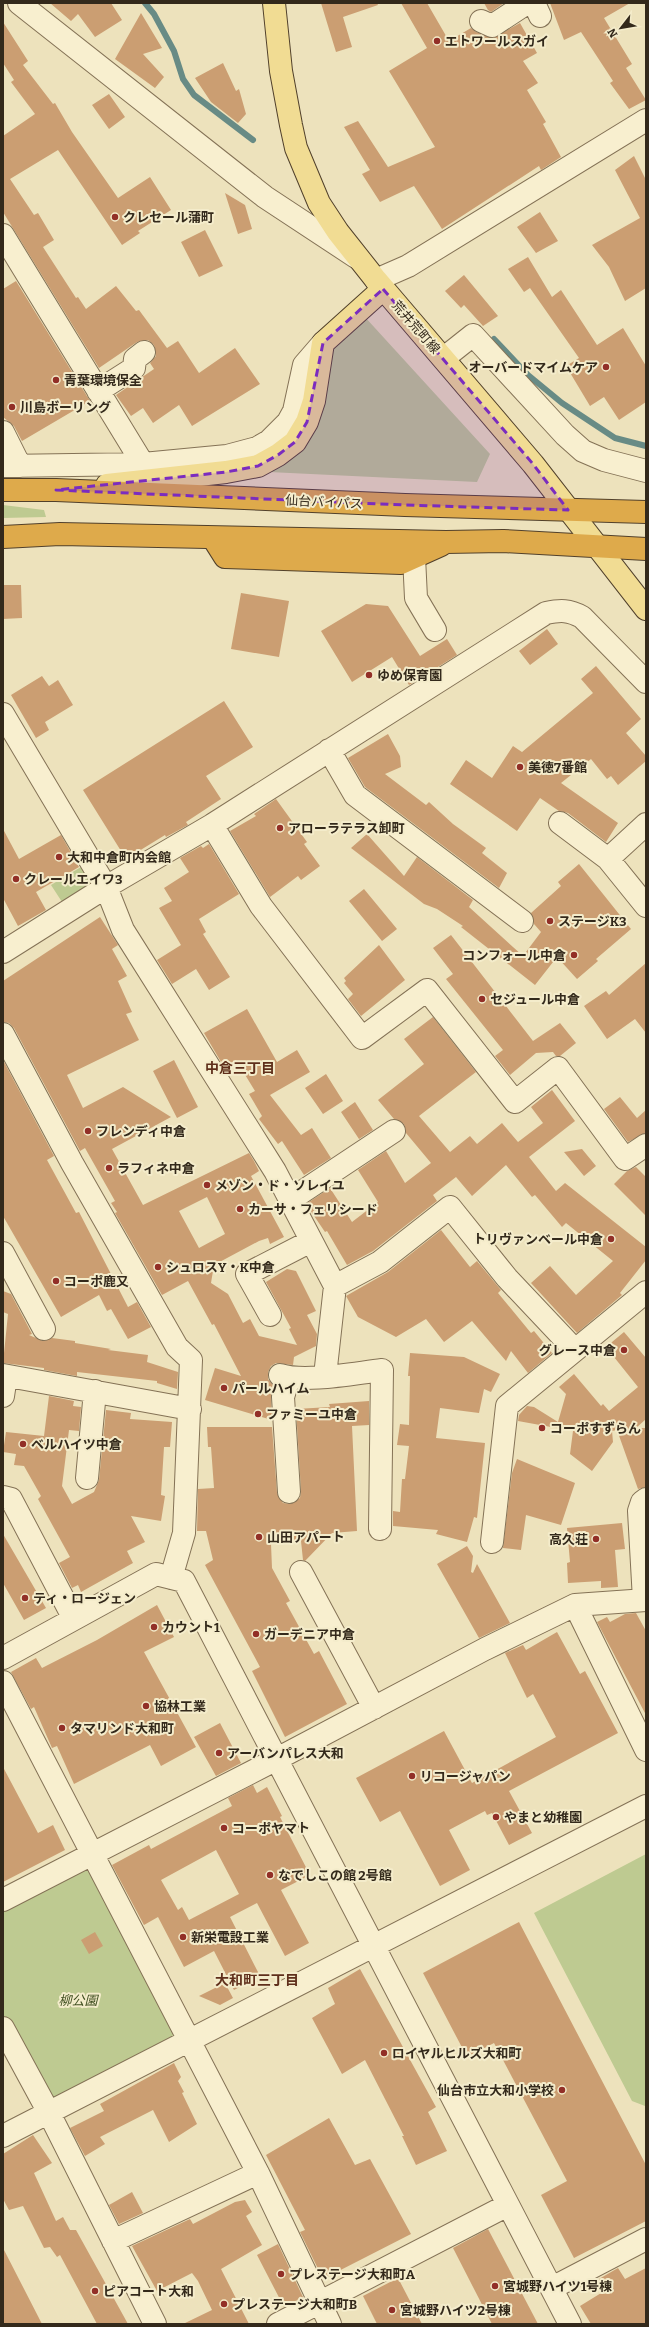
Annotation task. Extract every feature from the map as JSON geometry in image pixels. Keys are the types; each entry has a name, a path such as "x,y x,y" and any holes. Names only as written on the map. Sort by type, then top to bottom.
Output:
{"highway":[{"name":"仙台バイパス","path":"3,490 56,490 397,505 646,512"},
{"path":"3,537 60,534 446,542 503,540 646,549"},
{"path":"213,538 225,557 401,563 446,542"}],"main road":[{"name":"荒井荒町線","path":"274,3 282,77 296,148 318,203 380,285 444,358 533,464 646,609"},
{"path":"56,490 226,472 258,466 278,455 295,442 307,422 314,401 323,344 380,285"}],"street":[{"path":"19,3 265,197 360,260"},
{"path":"481,21 492,26 533,7"},
{"path":"380,285 408,266 646,120"},
{"path":"3,235 143,464"},
{"path":"444,358 473,335 565,435 583,451 604,460 646,471"},
{"path":"3,432 12,466 143,464 227,456 257,448 269,441 288,422 294,411 304,365 323,344"},
{"path":"98,391 134,368 135,359 144,352"},
{"path":"414,557 416,598 435,630"},
{"path":"3,952 106,887 212,825 546,613 560,610 572,611 582,617 646,682"},
{"path":"3,714 106,887 123,930 275,1171 335,1286 325,1376"},
{"path":"329,750 355,795 522,921"},
{"path":"560,823 608,859 646,906"},
{"path":"608,859 646,824"},
{"path":"212,825 261,906 362,1038 427,990 515,1102 558,1068 625,1159 646,1145"},
{"path":"3,1034 72,1163 177,1347 191,1360 184,1533 171,1578"},
{"path":"290,1200 394,1131"},
{"path":"335,1286 380,1262 450,1207 507,1278 574,1349"},
{"path":"270,1315 247,1274 311,1241"},
{"path":"3,1253 44,1329"},
{"path":"492,1542 507,1406 574,1349 646,1292"},
{"path":"289,1492 283,1397 284,1376 325,1376 382,1370 380,1529"},
{"path":"4,1382 95,1391 190,1409"},
{"path":"87,1478 95,1391"},
{"path":"3,1497 11,1499 74,1619"},
{"path":"3,1900 276,1760 485,1649 575,1605 645,1600 639,1511 642,1502 646,1499"},
{"path":"301,1572 374,1708"},
{"path":"3,1658 156,1574 184,1581 570,2324"},
{"path":"575,1605 646,1750"},
{"path":"3,1682 258,2173 330,2324"},
{"path":"3,2136 374,1947 646,1806"},
{"path":"3,2028 48,2112 155,2324"},
{"path":"113,2241 258,2173"},
{"path":"278,2324 508,2205"},
{"path":"552,2288 646,2240"}],"highlighted area":[{"path":"383,289 533,464 568,510 405,505 56,490 226,472 258,466 278,455 295,442 307,422 323,343"}],"green space":[{"path":"364,316 490,454 477,482 269,472 331,346"},
{"path":"3,505 44,510 46,517 3,518"},
{"path":"81,867 93,888 64,905 51,885"},
{"path":"646,1854 645,2106 632,2101 534,1913"},
{"name":"柳公園","path":"79,1869 91,1872 175,2025 173,2038 58,2099 47,2098 3,2015 3,1908"}],"building":[{"path":"50,3 111,3 122,20 95,37 78,14 71,21"},
{"path":"321,3 377,3 378,5 343,17 352,47 336,52"},
{"path":"401,3 427,3 449,41 471,28 476,32 493,38 520,23 537,53 523,61 538,83 527,90 546,122 543,124 561,157 541,170 539,166 442,229 414,186 380,202 362,174 370,170 344,127 358,121 388,167 435,147 389,71 427,48"},
{"path":"484,3 504,3 491,12"},
{"path":"550,3 630,3 604,18 632,64 626,68 646,100 629,109 610,83 613,81 581,32 564,40"},
{"path":"141,13 162,48 143,54 164,77 155,88 115,59"},
{"path":"3,22 28,61 23,65 53,104 55,103 72,132 118,198 150,177 171,210 138,231 140,233 122,245 58,150 10,179 34,215 38,213 54,240 43,247 76,298 78,297 86,309 116,286 136,311 139,310 167,348 178,341 199,373 235,348 260,384 192,426 179,405 153,423 143,408 131,416 116,395 154,369 150,363 156,356 154,345 148,340 137,342 99,368 3,212 3,136 35,114 11,82 14,80 3,63"},
{"path":"223,63 236,91 239,89 246,114 238,123 211,102 195,78"},
{"path":"109,94 125,117 109,129 92,105"},
{"path":"634,156 646,180 646,288 625,301 609,267 592,245 640,218 615,170"},
{"path":"225,193 245,205 252,229 238,234"},
{"path":"540,212 558,241 536,253 517,227"},
{"path":"205,230 223,266 199,277 181,242"},
{"path":"528,257 552,297 561,290 597,345 623,328 646,366 646,402 619,420 604,397 590,406 566,366 579,358 530,288 524,292 508,269"},
{"path":"464,275 498,316 483,326 464,305 461,308 445,291"},
{"path":"16,281 90,401 22,441 14,426 3,417 3,289"},
{"path":"3,585 21,585 22,618 3,619"},
{"path":"241,593 289,601 279,657 231,649"},
{"path":"366,604 388,606 420,656 447,639 457,655 409,685 392,657 352,682 321,631"},
{"path":"547,629 558,644 530,665 519,651"},
{"path":"596,666 641,719 626,733 646,756 646,761 618,785 611,776 607,779 591,759 561,783 618,823 606,842 568,813 559,811 540,798 517,831 450,784 466,760 492,778 513,746 522,752 593,693 581,679"},
{"path":"42,676 49,686 58,680 73,705 45,722 49,730 36,738 11,695"},
{"path":"224,701 253,747 206,776 221,799 186,822 188,825 166,837 165,835 126,859 83,790"},
{"path":"388,734 400,756 401,767 385,774 426,805 429,802 453,824 486,848 482,853 507,873 499,888 365,787 348,758"},
{"path":"276,799 307,842 304,844 320,866 301,880 298,876 270,897 230,831 256,816 254,814"},
{"path":"3,829 19,859 61,835 79,867 36,892 46,910 18,926 3,898"},
{"path":"367,834 404,876 417,857 473,900 469,907 523,956 541,932 534,924 531,913 561,886 558,882 579,864 631,929 596,959 598,961 577,979 557,957 535,985 461,927 463,926 437,909 424,904 351,848"},
{"path":"209,844 239,894 199,919 206,932 203,934 230,977 209,990 196,969 172,984 157,960 181,945 159,908 172,901 164,888 189,872 180,858 201,846 203,848"},
{"path":"364,889 397,929 382,941 349,901"},
{"path":"100,917 118,945 112,949 127,976 118,981 132,1012 126,1014 139,1040 67,1075 83,1108 123,1087 171,1117 112,1149 143,1205 249,1153 254,1161 259,1171 251,1176 284,1237 270,1244 268,1238 259,1241 214,1265 211,1283 228,1294 243,1323 250,1319 259,1336 297,1345 289,1329 291,1328 266,1282 287,1269 296,1271 316,1311 307,1315 317,1334 316,1346 294,1357 293,1365 276,1363 271,1366 268,1372 268,1379 273,1385 271,1398 272,1420 205,1400 215,1368 241,1376 214,1324 212,1325 188,1281 162,1295 115,1213 117,1212 111,1203 115,1201 85,1148 80,1151 14,1028 9,1023 3,1022 3,981","holes":["207,1197 225,1234 199,1248 179,1211"]},
{"path":"451,935 533,1041 560,1023 576,1043 560,1056 556,1056 553,1052 536,1053 510,1075 495,1056 503,1050 446,979 453,974 433,948"},
{"path":"379,945 405,980 361,1016 348,999 353,994 344,983 346,981 344,978"},
{"path":"646,963 646,1033 635,1019 607,1039 584,1006 606,991 609,995"},
{"path":"247,1009 277,1062 297,1050 310,1072 270,1095 301,1135 312,1128 331,1158 304,1175 282,1141 278,1144 259,1119 262,1116 249,1094 255,1091 236,1060 224,1067 204,1033"},
{"path":"433,1017 476,1072 419,1116 450,1152 470,1136 477,1144 502,1123 518,1142 543,1123 531,1107 552,1090 575,1121 529,1157 556,1191 565,1183 646,1247 646,1260 620,1293 622,1295 577,1333 531,1283 550,1266 576,1295 613,1261 566,1223 562,1227 535,1195 532,1197 506,1165 472,1196 456,1177 433,1195 437,1201 373,1251 347,1265 327,1231 325,1232 306,1204 330,1188 352,1222 378,1202 358,1170 386,1151 405,1183 431,1163 406,1133 404,1124 394,1119 378,1100 424,1064 404,1039"},
{"path":"3,1060 54,1156 47,1160 76,1213 79,1212 128,1307 137,1302 151,1327 128,1339 111,1309 107,1311 99,1295 61,1317 3,1216"},
{"path":"174,1060 198,1107 177,1118 153,1071"},
{"path":"326,1074 343,1101 323,1114 305,1088"},
{"path":"620,1097 637,1118 646,1110 646,1133 628,1142 604,1109"},
{"path":"355,1102 373,1130 359,1139 341,1112"},
{"path":"582,1149 596,1166 584,1176 564,1152"},
{"path":"636,1167 646,1177 646,1216 614,1184 627,1171"},
{"path":"441,1230 470,1267 477,1261 501,1290 498,1293 531,1333 534,1331 552,1353 528,1373 511,1351 506,1361 472,1321 444,1342 426,1319 396,1337 358,1317 346,1296 388,1272"},
{"path":"3,1291 11,1294 32,1334 29,1335 43,1341 52,1338 75,1341 75,1343 111,1349 108,1350 148,1355 147,1362 178,1372 177,1389 157,1383 157,1381 77,1372 77,1376 44,1370 44,1368 3,1363 8,1314 3,1312"},
{"path":"624,1332 646,1358 646,1419 636,1428 646,1428 646,1487 638,1489 617,1430 612,1431 613,1442 592,1471 570,1454 573,1431 518,1421 519,1415 527,1406 534,1407 558,1422 566,1394 559,1387 574,1374 601,1406 603,1404 609,1411 638,1387 606,1347"},
{"path":"410,1353 464,1357 500,1374 491,1392 484,1389 479,1413 440,1408 436,1438 485,1443 477,1518 474,1517 467,1542 436,1534 438,1530 393,1526 393,1511 400,1512 402,1479 405,1479 409,1446 397,1445 400,1424 409,1425 410,1376 408,1376"},
{"path":"49,1396 74,1401 73,1406 81,1407 79,1431 69,1430 62,1486 72,1504 94,1492 99,1480 106,1410 131,1413 130,1419 172,1422 170,1447 164,1447 161,1495 165,1496 161,1521 131,1516 145,1542 127,1551 133,1563 81,1592 78,1585 72,1588 59,1563 70,1557 38,1499 41,1496 24,1466 14,1465 16,1454 3,1452 6,1432 44,1436"},
{"path":"369,1401 369,1425 352,1426 357,1531 332,1533 305,1561 303,1560 301,1541 271,1544 272,1568 290,1601 286,1603 314,1654 319,1651 347,1704 285,1737 252,1671 260,1667 205,1565 213,1560 206,1531 197,1531 198,1489 214,1488 211,1447 208,1447 207,1427 272,1427 277,1493 283,1503 290,1504 300,1498 301,1491 296,1409 330,1407 329,1404"},
{"path":"517,1459 575,1483 561,1525 526,1515 521,1550 503,1548 512,1473"},
{"path":"622,1523 625,1549 615,1550 618,1587 601,1588 601,1581 568,1583 567,1563 570,1562 567,1528"},
{"path":"3,1534 46,1608 24,1620 3,1583"},
{"path":"467,1546 473,1556 471,1572 473,1573 477,1564 510,1623 479,1638 437,1564"},
{"path":"157,1605 174,1637 144,1652 196,1747 161,1766 150,1745 74,1784 57,1746 52,1748 34,1707 31,1709 11,1672 36,1658 42,1668 97,1640"},
{"path":"636,1613 646,1631 646,1715 597,1622 607,1617 610,1622 625,1614"},
{"path":"557,1632 580,1674 585,1671 618,1733 509,1791 532,1833 509,1845 492,1813 487,1815 485,1811 449,1830 470,1870 440,1886 400,1811 380,1822 356,1778 444,1731 472,1783 556,1737 533,1694 527,1698 505,1653 523,1645 526,1650"},
{"name":"アーバンパレス大和","path":"220,1723 241,1763 216,1776 194,1737"},
{"path":"3,1767 38,1833 53,1825 65,1850 3,1882"},
{"path":"253,1785 257,1793 267,1787 282,1816 280,1817 310,1875 281,1890 309,1943 285,1956 257,1903 230,1917 260,1976 234,1990 214,1951 184,1967 158,1917 144,1925 112,1865 149,1845 151,1849 232,1806 228,1798","holes":["216,1850 239,1894 189,1920 182,1907 178,1910 161,1880"]},
{"path":"519,1922 646,2165 646,2221 574,2258 541,2195 567,2181 494,2043 467,2057 423,1973"},
{"path":"95,1932 103,1946 89,1954 81,1940"},
{"name":"ロイヤルヒルズ大和町","path":"360,1969 436,2107 428,2112 447,2151 416,2165 402,2136 404,2136 365,2060 342,2074 312,2018 335,2004 328,1988"},
{"path":"225,1983 233,1998 220,2005 199,1996"},
{"path":"174,2063 181,2077 178,2081 184,2092 182,2093 197,2124 169,2142 153,2110 100,2137 105,2144 85,2156 70,2128 104,2111 100,2104"},
{"path":"329,2118 355,2165 370,2159 411,2234 323,2279 300,2232 305,2230 266,2155"},
{"path":"33,2135 52,2163 34,2173 56,2221 63,2217 70,2230 76,2230 128,2324 97,2324 60,2255 57,2257 50,2247 44,2248 23,2206 9,2210 3,2199 3,2154"},
{"path":"132,2192 143,2213 119,2224 109,2205"},
{"path":"245,2200 252,2212 246,2216 262,2245 221,2269 249,2324 183,2324 212,2310 198,2281 192,2273 157,2291 132,2246 190,2219 193,2224 235,2202"},
{"name":"宮城野ハイツ1号棟","path":"488,2229 538,2324 492,2324 453,2248"},
{"name":"プレステージ大和町A","path":"278,2244 303,2297 284,2307 257,2255"},
{"path":"3,2248 42,2324 3,2324"},
{"path":"618,2268 625,2279 646,2268 646,2324 591,2324 580,2306 606,2290 599,2279"},
{"name":"宮城野ハイツ2号棟","path":"398,2278 422,2324 377,2324 363,2296"}],"waterway":[{"path":"145,3 154,14 174,51 183,79 194,95 253,140"},
{"path":"494,339 528,375 562,403 615,438 646,446"}],"place":[{"name":"エトワールスガイ","path":"437,41"},
{"name":"クレセール蒲町","path":"115,217"},
{"name":"オーバードマイムケア","path":"606,367"},
{"name":"青葉環境保全","path":"56,380"},
{"name":"川島ボーリング","path":"12,407"},
{"name":"ゆめ保育園","path":"369,675"},
{"name":"美徳7番館","path":"520,767"},
{"name":"アローラテラス卸町","path":"280,828"},
{"name":"大和中倉町内会館","path":"59,857"},
{"name":"クレールエイワ3","path":"16,879"},
{"name":"ステージK3","path":"550,921"},
{"name":"コンフォール中倉","path":"574,955"},
{"name":"セジュール中倉","path":"482,999"},
{"name":"フレンディ中倉","path":"88,1131"},
{"name":"ラフィネ中倉","path":"109,1168"},
{"name":"メゾン・ド・ソレイユ","path":"207,1185"},
{"name":"カーサ・フェリシード","path":"240,1209"},
{"name":"トリヴァンベール中倉","path":"611,1239"},
{"name":"シュロスY・K中倉","path":"158,1267"},
{"name":"コーポ鹿又","path":"56,1281"},
{"name":"グレース中倉","path":"624,1350"},
{"name":"パールハイム","path":"224,1388"},
{"name":"ファミーユ中倉","path":"258,1414"},
{"name":"コーポすずらん","path":"542,1428"},
{"name":"ベルハイツ中倉","path":"23,1444"},
{"name":"山田アパート","path":"259,1537"},
{"name":"高久荘","path":"596,1539"},
{"name":"ティ・ロージェン","path":"25,1598"},
{"name":"カウント1","path":"154,1627"},
{"name":"ガーデニア中倉","path":"256,1634"},
{"name":"協林工業","path":"146,1706"},
{"name":"タマリンド大和町","path":"62,1728"},
{"name":"アーバンパレス大和","path":"219,1753"},
{"name":"リコージャパン","path":"412,1776"},
{"name":"やまと幼稚園","path":"496,1817"},
{"name":"コーポヤマト","path":"224,1828"},
{"name":"なでしこの館 2号館","path":"270,1875"},
{"name":"新栄電設工業","path":"183,1937"},
{"name":"ロイヤルヒルズ大和町","path":"384,2053"},
{"name":"仙台市立大和小学校","path":"562,2090"},
{"name":"プレステージ大和町A","path":"281,2274"},
{"name":"宮城野ハイツ1号棟","path":"495,2286"},
{"name":"ピアコート大和","path":"95,2291"},
{"name":"プレステージ大和町B","path":"224,2304"},
{"name":"宮城野ハイツ2号棟","path":"392,2310"}],"district":[{"name":"中倉三丁目","path":"240,1068"},
{"name":"大和町三丁目","path":"257,1980"}]}
